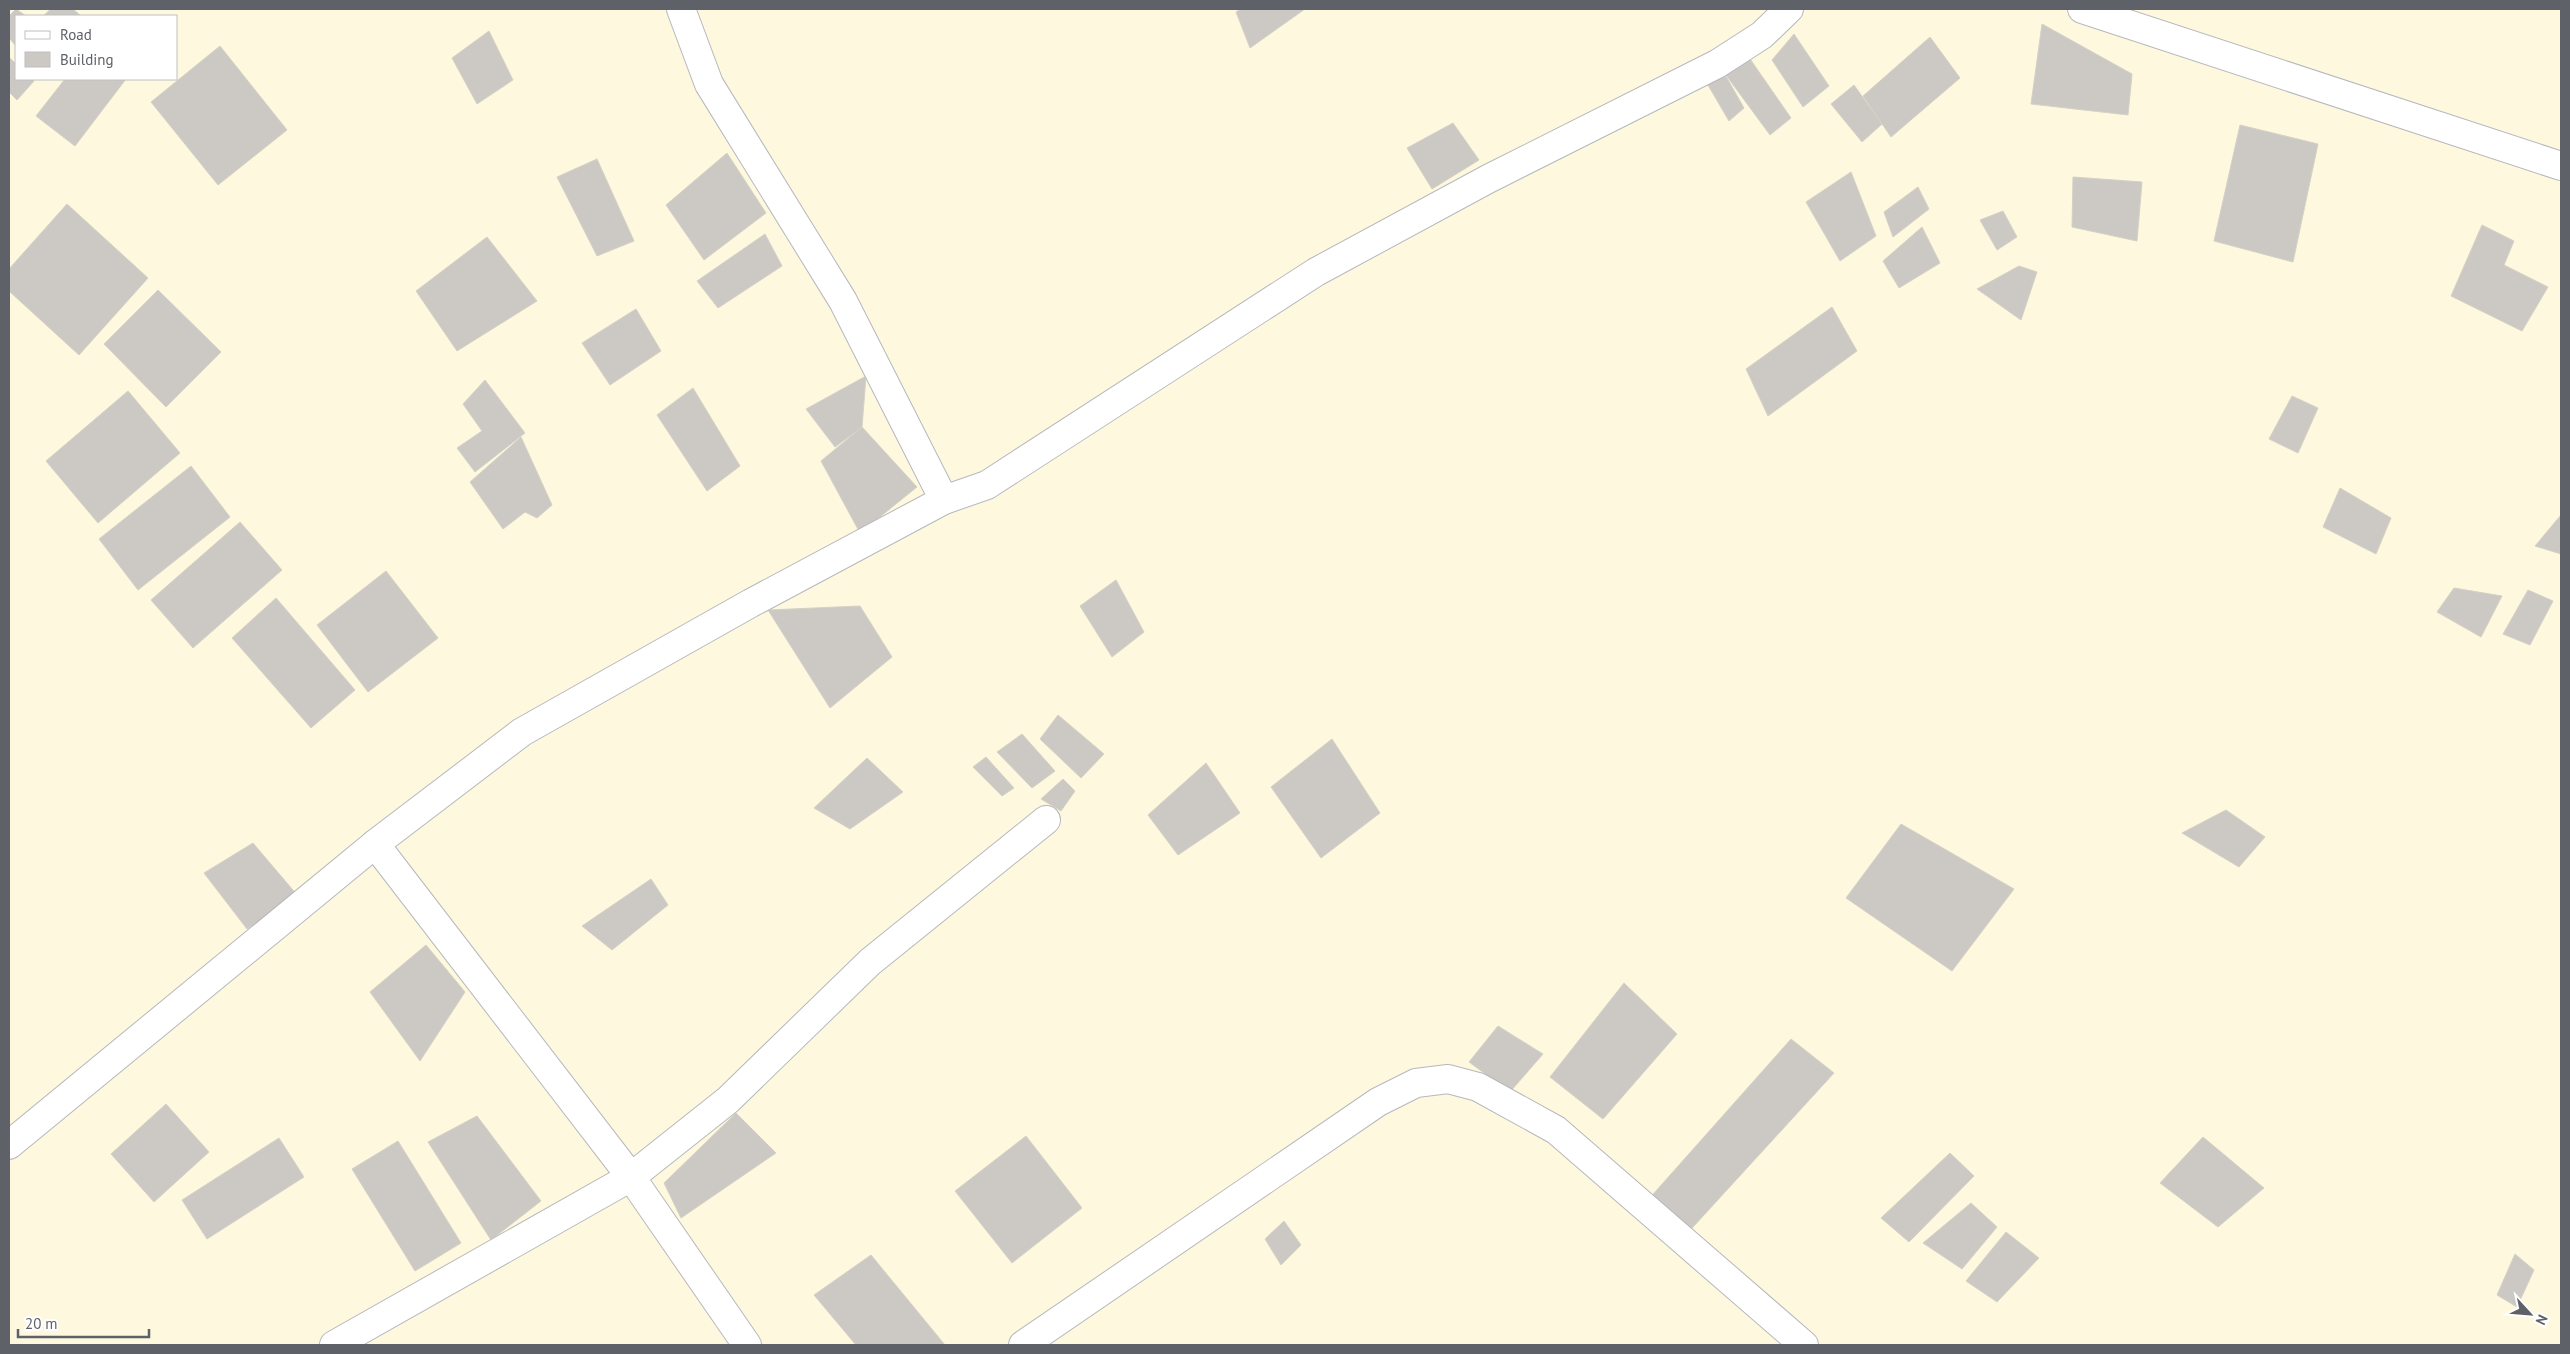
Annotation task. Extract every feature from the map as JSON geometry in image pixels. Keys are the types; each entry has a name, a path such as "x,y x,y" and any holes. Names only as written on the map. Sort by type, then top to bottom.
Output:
{"street":[{"path":"681,9 709,84 843,301 944,500"},
{"path":"9,1145 375,844 522,732 751,603 944,500 987,485 1316,272 1497,175 1717,64 1762,35 1789,9"},
{"path":"2082,9 2561,166"},
{"path":"334,1345 631,1177 728,1100 870,962 1046,820"},
{"path":"375,844 631,1177 748,1345"},
{"path":"1023,1345 1378,1102 1416,1083 1448,1079 1478,1087 1556,1130 1804,1345"}],"shaded area":[{"path":"9,9 2561,9 2561,1345 9,1345"}],"building":[{"path":"16,9 25,15 15,15 15,45 9,38 9,16"},
{"path":"51,9 73,9 80,15 44,15"},
{"path":"1241,9 1305,9 1250,48 1236,12"},
{"path":"2042,24 2132,74 2128,115 2031,104"},
{"path":"489,31 513,80 477,104 452,58"},
{"path":"1794,34 1829,86 1803,107 1772,60"},
{"path":"1930,37 1960,78 1891,137 1863,96"},
{"path":"220,46 287,130 218,185 151,102"},
{"path":"1748,56 1791,118 1770,135 1723,71"},
{"path":"9,57 15,63 15,80 34,81 17,100 9,92"},
{"path":"1723,71 1744,108 1729,121 1705,80"},
{"path":"64,80 125,80 75,146 36,116"},
{"path":"1854,85 1882,124 1862,142 1831,104"},
{"path":"1453,123 1479,160 1432,189 1407,148"},
{"path":"2240,125 2318,144 2293,262 2214,241"},
{"path":"727,153 766,213 704,260 666,205"},
{"path":"597,159 634,241 597,256 557,177"},
{"path":"1851,172 1876,236 1840,261 1806,202"},
{"path":"2073,177 2142,182 2137,241 2072,227"},
{"path":"1918,187 1929,209 1893,237 1884,212"},
{"path":"67,204 148,278 79,355 9,291 9,269"},
{"path":"2003,211 2017,237 1997,250 1980,220"},
{"path":"2482,225 2514,241 2504,265 2548,287 2522,331 2451,296"},
{"path":"1922,227 1940,263 1899,288 1883,261"},
{"path":"765,234 782,266 718,308 697,281"},
{"path":"487,237 537,301 457,351 416,291"},
{"path":"2019,266 2037,272 2021,320 1977,289"},
{"path":"158,290 221,352 166,407 104,344"},
{"path":"1832,307 1857,351 1768,416 1746,369"},
{"path":"636,309 661,351 610,385 582,343"},
{"path":"866,376 862,427 835,447 806,409"},
{"path":"485,380 525,433 475,472 457,448 482,431 463,404"},
{"path":"693,388 740,466 707,491 657,415"},
{"path":"128,391 180,453 98,523 46,461"},
{"path":"2292,396 2318,408 2298,453 2269,439"},
{"path":"862,427 917,487 860,533 821,461"},
{"path":"521,437 552,505 537,518 525,512 503,529 470,482"},
{"path":"191,466 230,517 138,590 99,539"},
{"path":"2340,488 2391,518 2376,554 2323,527"},
{"path":"2561,515 2561,554 2535,546"},
{"path":"240,522 282,570 193,648 151,600"},
{"path":"386,571 438,638 368,692 317,625"},
{"path":"1116,580 1144,632 1112,657 1080,606"},
{"path":"2454,588 2502,596 2481,637 2437,612"},
{"path":"2528,590 2553,601 2530,645 2503,634"},
{"path":"276,598 355,690 311,728 232,638"},
{"path":"860,606 892,657 830,708 768,610"},
{"path":"1058,715 1104,754 1081,778 1040,739"},
{"path":"1022,734 1055,771 1032,788 997,752"},
{"path":"1332,739 1380,813 1321,858 1271,787"},
{"path":"986,757 1014,788 1002,796 973,767"},
{"path":"867,758 903,792 850,829 814,808"},
{"path":"1206,763 1240,813 1178,855 1148,815"},
{"path":"1063,779 1075,791 1061,811 1041,799"},
{"path":"2226,810 2265,837 2239,867 2182,833"},
{"path":"1901,824 2014,889 1952,971 1846,898"},
{"path":"253,843 298,896 247,929 204,873"},
{"path":"651,879 668,905 612,950 582,926"},
{"path":"426,945 465,992 420,1061 370,992"},
{"path":"1624,983 1677,1034 1603,1119 1550,1077"},
{"path":"1498,1026 1543,1054 1510,1092 1469,1062"},
{"path":"1791,1039 1834,1073 1683,1238 1647,1201"},
{"path":"166,1104 209,1152 154,1202 111,1154"},
{"path":"736,1113 776,1153 681,1218 664,1183"},
{"path":"477,1116 541,1201 491,1240 428,1142"},
{"path":"1026,1136 1082,1208 1012,1263 955,1191"},
{"path":"2203,1137 2264,1188 2218,1227 2160,1183"},
{"path":"279,1138 304,1177 207,1239 182,1200"},
{"path":"398,1141 461,1243 415,1271 352,1169"},
{"path":"1950,1153 1974,1176 1909,1242 1881,1218"},
{"path":"1971,1203 1997,1227 1962,1269 1923,1243"},
{"path":"1284,1221 1301,1245 1281,1265 1265,1239"},
{"path":"2006,1232 2039,1258 1997,1302 1966,1281"},
{"path":"2515,1254 2534,1270 2517,1307 2497,1295"},
{"path":"871,1255 945,1345 856,1345 814,1295"}]}
